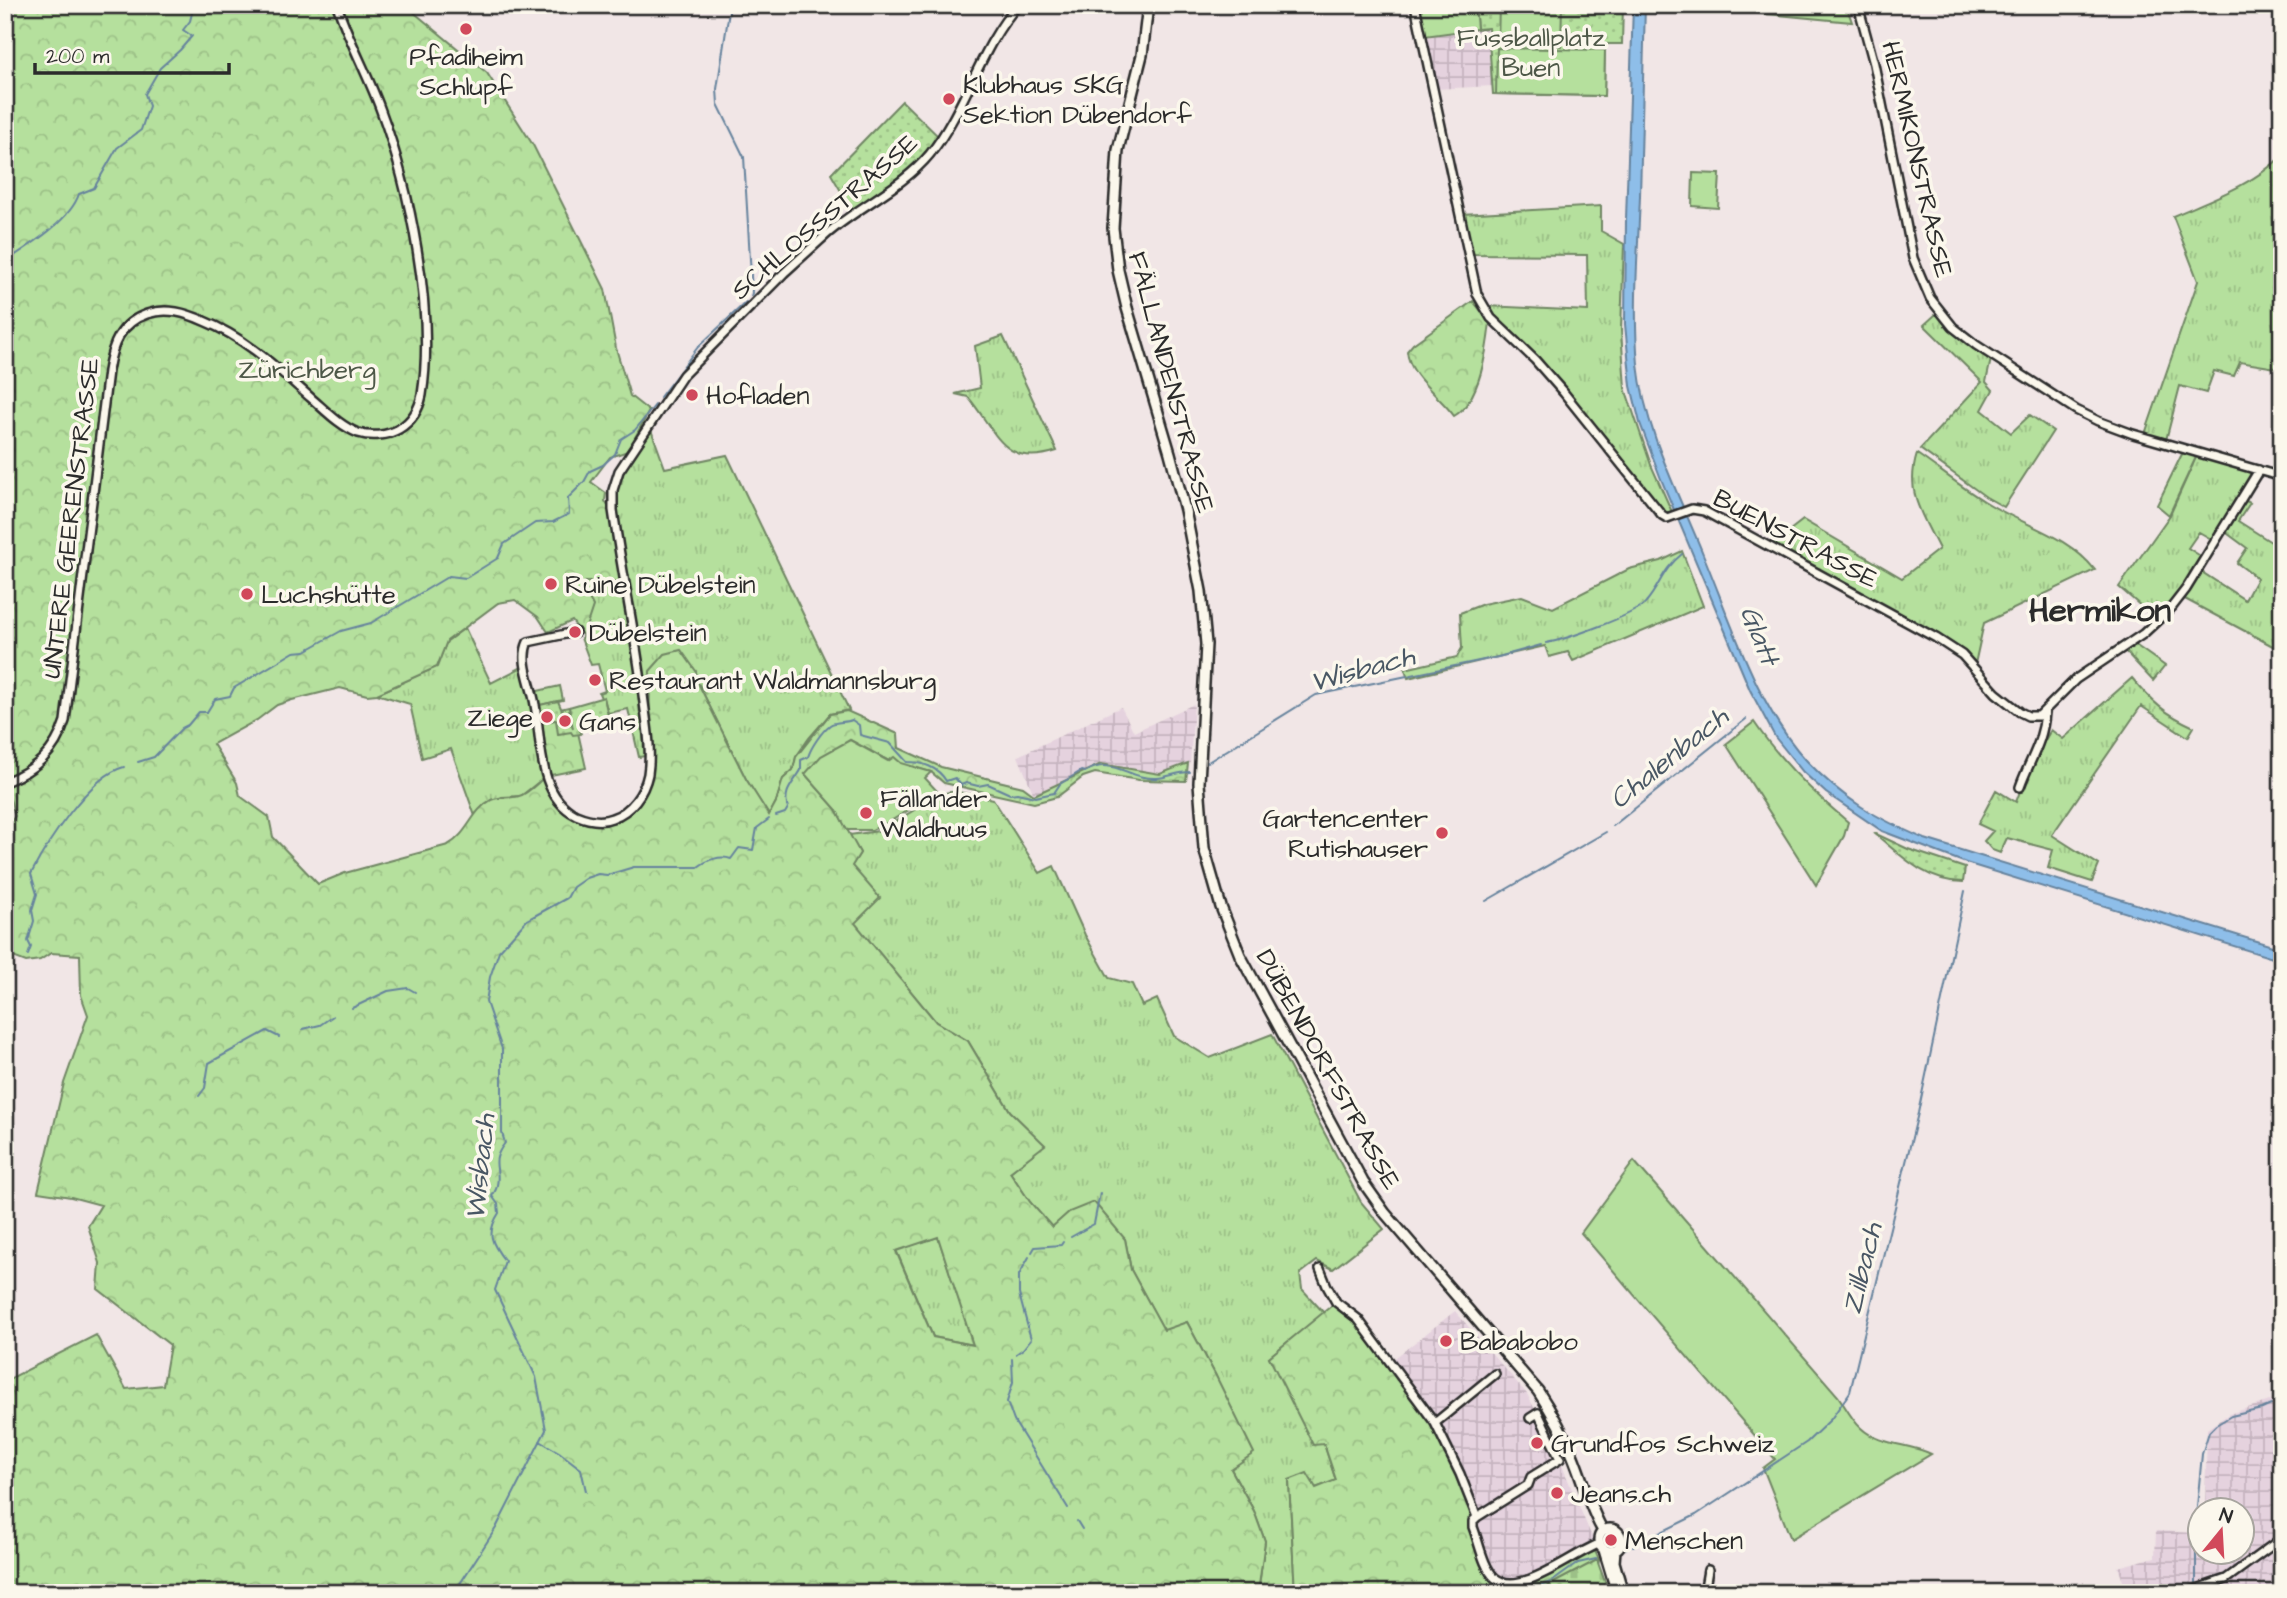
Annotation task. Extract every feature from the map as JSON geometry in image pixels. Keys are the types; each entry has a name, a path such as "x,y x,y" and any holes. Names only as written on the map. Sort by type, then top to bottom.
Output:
{"main road":[{"name":"FÄLLANDENSTRASSE","path":"1148,5 1142,55 1118,150 1113,228 1126,308 1170,453 1185,510 1201,591 1206,644 1199,771"},
{"name":"DÜBENDORFSTRASSE","path":"1199,771 1204,848 1221,908 1240,955 1363,1182 1385,1213 1529,1379 1552,1413 1572,1453 1593,1514 1603,1531 1612,1530 1619,1535 1620,1543 1615,1550 1614,1562 1623,1593"},
{"path":"1603,1531 1599,1537 1617,1593"},
{"path":"1602,1547 1615,1550"}],"street":[{"name":"UNTERE GEERENSTRASSE","path":"5,782 20,776 43,760 56,743 65,721 108,371 115,344 126,326 149,313 171,311 192,316 223,329 255,350 337,420 358,433 375,435 391,432 408,422 419,408 424,367 424,294 406,201 380,106 337,5"},
{"name":"SCHLOSSSTRASSE","path":"575,632 528,642 524,653 525,662 551,791 571,812 586,819 600,821 614,818 637,800 644,786 648,764 648,735 639,664 613,510 613,490 620,471 683,374 703,353 836,226 907,176 930,154 957,113 994,39 1018,5"},
{"name":"BUENSTRASSE","path":"1415,5 1477,294 1492,318 1564,393 1662,515 1667,518 1695,508 1704,511 1945,643 1970,663 1996,693 2025,714 2036,717 2045,712"},
{"name":"HERMIKONSTRASSE","path":"1858,5 1874,64 1916,268 1930,298 1944,317 1976,345 2076,410 2098,421 2133,434 2282,477"},
{"path":"2020,787 2027,766 2041,741 2045,712 2076,679 2143,634 2172,607 2186,589 2259,470"},
{"path":"1320,1269 1336,1302 1358,1319 1434,1423 1460,1474 1477,1517"},
{"path":"1434,1423 1495,1374"},
{"path":"1530,1418 1538,1413 1560,1459 1531,1477 1528,1485 1473,1521 1488,1569 1495,1578 1512,1585 1529,1581 1602,1547"},
{"path":"2187,1592 2226,1579 2282,1538"},
{"path":"1704,1593 1707,1570"}],"shaded area":[{"path":"1488,28 1493,86 1435,89 1425,36"},
{"path":"1194,704 1190,763 1160,774 1101,764 1034,795 1018,756 1121,707 1134,732"},
{"path":"1455,1311 1527,1394 1553,1444 1594,1542 1568,1561 1517,1585 1495,1578 1391,1361"},
{"path":"2282,1397 2282,1593 2097,1593 2124,1584 2118,1567 2155,1557 2156,1531 2186,1532 2186,1566 2256,1566 2256,1496 2205,1496 2207,1429 2229,1414"}],"green space":[{"name":"Zürichberg","path":"5,5 405,5 487,73 533,145 605,289 616,348 630,396 649,411 628,451 610,457 591,482 606,493 605,501 609,508 622,582 585,582 585,591 593,606 583,636 572,621 548,632 538,617 515,600 498,603 447,641 437,667 377,694 367,695 340,688 277,705 257,720 213,744 237,783 240,796 269,817 273,837 318,884 345,873 448,845 460,835 485,804 494,799 522,795 546,776 551,791 571,812 600,821 626,810 644,787 649,755 650,671 665,654 681,650 696,671 697,681 746,779 769,815 783,779 793,770 796,757 830,714 847,711 898,734 899,748 941,767 1023,787 1034,795 1101,764 1160,774 1188,763 1186,781 1139,780 1095,773 1083,777 1057,797 1034,803 944,783 931,772 889,761 850,740 805,774 836,809 860,853 852,866 880,898 855,923 936,1022 968,1041 1010,1111 1045,1145 1010,1172 1030,1202 1052,1227 1069,1212 1094,1202 1125,1239 1131,1270 1164,1330 1187,1322 1254,1453 1231,1469 1254,1511 1265,1541 1258,1593 5,1593 5,1381 96,1335 126,1389 163,1385 170,1345 98,1289 100,1263 88,1226 101,1205 38,1192 64,1083 88,1015 81,995 80,955 51,953 40,960 26,962 13,957 5,948 5,831 15,816 5,782","holes":["938,1237 973,1345 933,1337 896,1251"]},
{"path":"1419,5 1475,5 1477,29 1425,36"},
{"name":"Fussballplatz Buen","path":"1475,5 1623,5 1622,44 1605,44 1604,96 1493,94 1488,28 1477,29"},
{"path":"1499,5 1562,5 1561,46 1498,44"},
{"path":"1672,5 1846,5 1852,22"},
{"path":"1497,48 1605,50 1604,96 1496,94"},
{"path":"902,101 938,136 909,168 852,210 831,174"},
{"path":"2282,156 2282,369 2240,362 2234,376 2214,371 2206,393 2180,386 2166,440 2145,434 2198,281 2173,216 2244,184"},
{"path":"1693,173 1720,174 1718,208 1692,206"},
{"path":"1601,206 1601,231 1624,244 1621,330 1625,388 1651,465 1672,512 1666,515 1495,319 1487,306 1588,311 1587,255 1473,254 1462,214"},
{"path":"1473,301 1490,322 1487,346 1476,387 1463,409 1454,416 1419,378 1407,351"},
{"path":"1936,314 1957,334 1991,359 1986,382 1993,390 1982,410 2011,433 2030,415 2053,431 2004,507 1920,449 1982,382 1924,325"},
{"path":"1003,336 1057,451 1024,455 1012,451 994,434 968,397 955,394 980,388 975,346"},
{"path":"650,427 665,468 727,455 849,710 830,714 809,738 796,757 793,770 783,779 769,816 746,779 697,681 649,721 615,501 622,470"},
{"path":"2183,452 2197,455 2169,515 2157,505"},
{"path":"1917,454 1984,501 2071,547 2095,570 1984,623 1975,664 1955,646 1772,544 1803,520 1902,578 1939,549 1921,514 1914,492"},
{"path":"2197,455 2250,471 2251,478 2213,540 2199,532 2188,548 2202,557 2173,603 2157,620 2119,587 2170,515"},
{"path":"2244,500 2250,503 2238,521 2282,549 2282,651 2183,598 2200,571 2245,600 2257,578 2237,563 2247,548 2224,531"},
{"path":"1682,551 1703,606 1573,661 1568,652 1549,657 1545,646 1408,678 1405,669 1457,657 1462,648 1460,613 1483,604 1522,596 1553,608 1629,569 1661,561"},
{"path":"585,582 622,582 636,660 645,756 639,757 628,709 608,713 604,698 601,698 599,693 605,691 598,664 591,665 581,638"},
{"path":"465,628 491,683 524,666 546,776 521,796 502,797 483,806 475,816 451,749 422,758 410,704 377,694 436,667 447,641"},
{"path":"2134,644 2165,666 2153,681 2124,650"},
{"path":"2132,678 2160,707 2194,727 2188,737 2141,706 2052,835 2099,865 2092,882 2048,868 2053,850 2007,838 2000,853 1992,850 1984,841 1993,831 1978,824 1996,790 2016,802 2029,767 2051,730 2063,739"},
{"path":"560,686 563,700 540,705 560,709 569,707 586,768 546,776 533,692"},
{"path":"604,697 609,721 580,728 581,734 558,734 556,720 542,722 540,705 558,701 563,713 569,711 573,729 569,707"},
{"path":"1754,722 1797,775 1848,822 1844,836 1816,885 1726,744"},
{"path":"850,740 888,761 894,757 901,763 931,772 925,778 938,792 872,830 847,830 836,809 805,774 821,756"},
{"path":"949,792 993,799 1040,873 1054,866 1085,935 1109,978 1132,984 1142,1006 1157,999 1174,1036 1210,1058 1272,1034 1361,1202 1384,1229 1333,1269 1317,1261 1300,1274 1302,1289 1324,1313 1269,1357 1324,1444 1336,1481 1315,1488 1289,1481 1295,1593 1258,1593 1265,1541 1254,1511 1231,1469 1216,1376 1187,1322 1164,1331 1131,1270 1125,1239 1069,1212 1052,1228 1030,1202 1010,1172 1044,1145 1010,1111 968,1041 936,1022 854,923 852,865 860,853 849,835 886,830 888,826 939,795"},
{"path":"1874,833 1908,849 1965,868 1963,882 1937,877 1914,866"},
{"path":"1634,1161 1838,1396 1861,1428 1877,1438 1931,1454 1791,1539 1763,1468 1775,1459 1581,1233"},
{"path":"938,1237 974,1345 933,1337 896,1250"},
{"path":"1336,1302 1358,1319 1435,1423 1477,1517 1473,1527 1495,1578 1512,1585 1593,1546 1599,1560 1597,1570 1535,1593 1295,1593 1289,1480 1307,1473 1316,1488 1336,1480 1324,1444 1313,1445 1269,1357"},
{"path":"1597,1560 1609,1593 1535,1593"}],"water":[{"name":"Glatt","path":"1633,5 1645,5 1636,301 1638,364 1642,389 1664,461 1735,634 1760,690 1790,740 1834,787 1876,815 1907,831 1925,839 2282,949 2282,961 1966,863 1882,831 1826,793 1803,772 1775,737 1750,690 1661,479 1640,423 1631,386 1625,324"}],"waterway":[{"path":"5,262 58,223 79,194 94,188 117,148 141,130 149,106 145,94 160,68 192,36 183,30 197,5"},
{"path":"730,5 717,89 718,104 744,157 751,296"},
{"path":"660,397 698,347 746,302"},
{"path":"138,762 154,757 199,712 207,712 215,699 230,696 234,688 294,652 305,651 341,631 371,623 449,576 466,578 498,558 504,544 535,523 553,522 569,514 568,498 584,482 590,471 603,465 615,454 621,439 635,430 655,405"},
{"name":"Wisbach","path":"1546,643 1599,626 1640,607 1682,554"},
{"name":"Wisbach","path":"1208,762 1316,695 1498,657 1541,645"},
{"name":"Chalenbach","path":"1613,826 1746,719"},
{"name":"Wisbach","path":"776,816 785,813 788,808 788,792 801,770 801,760 808,757 820,735 832,724 852,720 859,725 860,735 890,743 907,762 929,766 939,772 946,781 955,778 961,785 988,784 1010,794 1035,797 1054,793 1060,784 1081,771 1095,767 1112,767 1147,778 1190,772"},
{"path":"28,955 31,947 28,941 34,921 32,910 37,894 31,874 47,845 83,797 97,783 124,767"},
{"name":"Wisbach","path":"454,1593 496,1528 546,1430 536,1377 495,1290 505,1261 492,1238 492,1226 499,1213 498,1204 492,1196 498,1179 496,1161 505,1143 502,1133 502,1049 486,1002 490,977 499,951 527,920 567,898 573,887 586,878 634,867 698,867 714,859 731,859 739,848 753,850 757,828 769,819"},
{"name":"Chalenbach","path":"1486,901 1606,832"},
{"name":"Zilbach","path":"1633,1546 1696,1515 1807,1442 1831,1419 1850,1392 1918,1113 1965,891"},
{"path":"352,1008 388,991 408,988 415,992"},
{"path":"303,1029 320,1025 333,1016"},
{"path":"199,1096 205,1088 209,1063 267,1031 279,1037"},
{"name":"Chalenbach","path":"1071,1237 1094,1224 1100,1193"},
{"name":"Chalenbach","path":"1032,1252 1035,1247 1061,1245 1063,1242"},
{"name":"Chalenbach","path":"1016,1354 1031,1339 1019,1294 1019,1275 1029,1257"},
{"name":"Chalenbach","path":"1012,1359 1013,1382 1007,1402 1014,1421 1068,1508"},
{"path":"2196,1588 2196,1517 2202,1454 2209,1432 2231,1416 2262,1409 2282,1400"},
{"path":"540,1441 581,1469 586,1491"},
{"name":"Chalenbach","path":"1077,1521 1082,1529"},
{"name":"Zilbach","path":"1522,1593 1553,1581 1578,1563 1596,1559"}],"place":[{"name":"Pfadiheim Schlupf","path":"466,29"},
{"name":"Klubhaus SKG Sektion Dübendorf","path":"949,99"},
{"name":"Hofladen","path":"692,395"},
{"name":"Ruine Dübelstein","path":"551,584"},
{"name":"Luchshütte","path":"247,594"},
{"name":"Dübelstein","path":"575,632"},
{"name":"Restaurant Waldmannsburg","path":"595,680"},
{"name":"Ziege","path":"547,717"},
{"name":"Gans","path":"565,721"},
{"name":"Fällander Waldhuus","path":"866,813"},
{"name":"Gartencenter Rutishauser","path":"1442,833"},
{"name":"Bababobo","path":"1446,1341"},
{"name":"Grundfos Schweiz","path":"1537,1443"},
{"name":"Jeans.ch","path":"1557,1493"},
{"name":"Menschen","path":"1611,1540"}],"district":[{"name":"Hermikon","path":"2100,609"}]}
